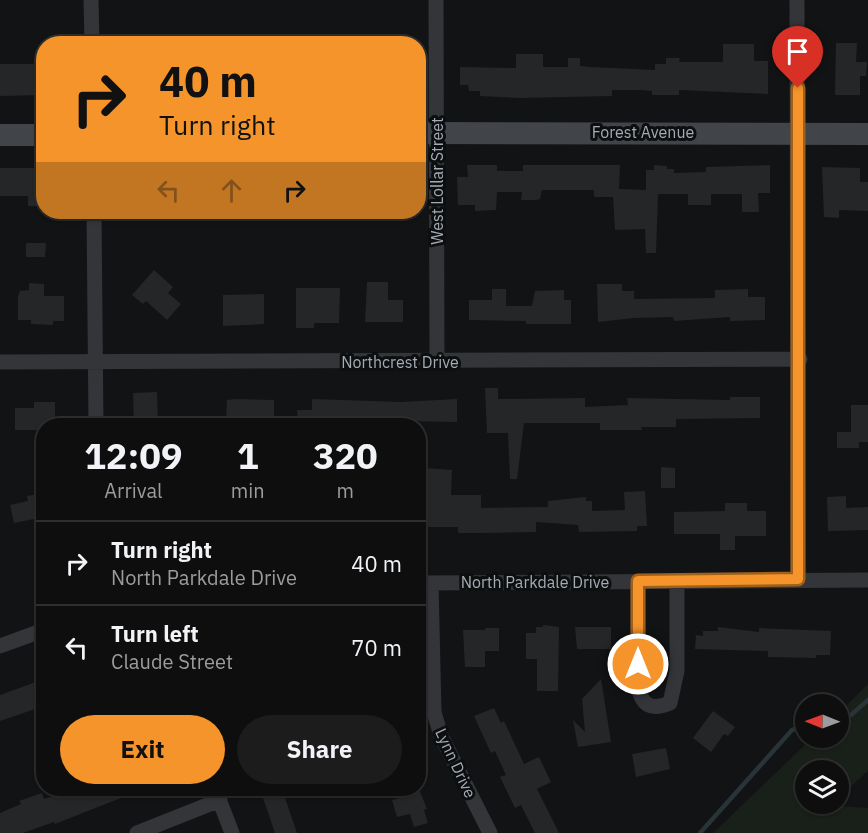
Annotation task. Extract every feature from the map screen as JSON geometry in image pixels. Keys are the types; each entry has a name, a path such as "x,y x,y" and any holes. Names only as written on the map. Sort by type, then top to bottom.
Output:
{"street":[{"path":"92,0 92,36"},
{"name":"West Lollar Street","path":"436,0 427,133 437,362"},
{"path":"797,0 800,359 798,579"},
{"name":"Forest Avenue","path":"427,133 799,132 868,134"},
{"path":"0,135 36,135"},
{"path":"94,219 96,418"},
{"name":"Northcrest Drive","path":"0,362 800,359"},
{"name":"North Parkdale Drive","path":"426,583 868,580"},
{"path":"638,581 640,699 646,705 659,707 670,703 677,671 677,581"},
{"name":"Lynn Drive","path":"426,597 434,712 441,736 490,833"},
{"path":"0,646 36,633"},
{"path":"137,833 215,796"},
{"path":"217,796 232,833"}],"shaded area":[{"path":"868,684 868,771 849,788 849,760 795,760 795,814 849,814 849,807 868,808 868,833 713,833 802,748 849,748 849,703"}],"building":[{"path":"836,43 857,43 856,62 867,62 866,76 860,76 860,95 835,95"},
{"path":"723,44 754,44 754,61 768,61 768,94 679,90 679,95 652,95 652,91 612,90 612,96 520,98 480,96 480,91 469,91 468,85 460,85 460,67 516,68 516,54 543,54 543,67 568,67 568,58 580,58 580,66 655,70 655,64 666,64 666,58 680,58 679,62 723,62"},
{"path":"0,64 36,64 36,95 0,96"},
{"path":"467,165 497,165 497,171 523,171 523,165 620,165 619,189 646,190 646,170 654,170 654,165 667,166 667,169 674,169 674,173 706,172 706,167 770,165 770,193 758,193 759,212 742,212 742,194 711,194 711,205 688,205 688,194 658,194 656,253 646,253 645,229 615,230 613,197 594,197 594,190 542,190 540,199 536,200 521,200 522,192 497,192 496,210 475,211 475,205 458,205 457,177 468,177"},
{"path":"822,167 860,168 860,182 868,182 868,211 839,210 839,218 824,217"},
{"path":"0,168 36,168 36,206 28,206 28,196 0,196"},
{"path":"26,243 46,243 45,257 26,257"},
{"path":"154,270 173,287 168,293 181,304 167,320 146,301 143,304 132,295"},
{"path":"367,282 388,282 388,300 403,300 403,322 365,322"},
{"path":"29,283 44,284 44,296 64,296 64,321 53,321 53,325 31,324 31,320 18,320 18,296 20,291 29,290"},
{"path":"597,284 622,284 622,291 634,291 634,299 715,298 715,290 748,289 748,297 765,297 765,320 730,321 730,317 674,321 673,317 598,322"},
{"path":"296,288 340,288 339,323 314,323 314,328 296,328"},
{"path":"492,289 506,289 506,306 532,306 535,291 564,290 564,300 571,300 571,324 469,320 469,300 492,300"},
{"path":"264,294 264,324 223,326 223,295"},
{"path":"485,388 498,388 498,399 585,398 585,407 628,405 627,398 730,400 730,397 760,397 760,418 676,419 676,427 641,427 642,430 600,430 600,423 524,423 517,479 510,479 508,433 487,433"},
{"path":"157,392 158,418 134,418 133,393"},
{"path":"312,399 401,402 457,399 457,422 426,421 426,418 298,418 297,410 312,410"},
{"path":"227,400 274,400 274,418 226,418"},
{"path":"34,402 55,402 55,418 36,418 36,430 15,430 15,408 34,408"},
{"path":"851,405 868,405 868,442 859,442 859,448 837,448 837,432 851,432"},
{"path":"661,467 675,468 675,488 661,488"},
{"path":"426,468 452,470 451,495 481,495 481,508 548,507 548,501 586,497 586,501 592,501 592,511 625,510 624,492 645,491 647,526 637,526 637,531 579,532 578,525 536,522 536,532 458,533 458,527 426,527"},
{"path":"36,494 36,519 14,523 10,505 28,501 27,496"},
{"path":"846,496 846,508 868,507 868,530 828,531 827,497"},
{"path":"725,503 747,503 747,511 766,511 766,536 735,536 735,550 720,550 720,534 674,534 674,512 725,511"},
{"path":"543,625 559,627 558,691 537,691 537,659 526,659 526,633 536,633 536,627 543,627"},
{"path":"575,627 611,627 611,649 577,649"},
{"path":"718,627 759,632 759,628 831,631 830,655 816,655 816,658 768,657 768,651 695,649 696,635 703,636 703,631 718,631"},
{"path":"485,628 499,628 499,651 485,651 485,667 465,667 463,630 485,630"},
{"path":"601,679 611,742 578,747 573,720 585,732 582,699"},
{"path":"36,682 36,709 0,721 0,695"},
{"path":"494,708 501,723 504,721 524,764 539,757 551,782 537,789 559,833 535,833 521,805 515,808 500,777 506,775 495,751 491,753 474,716"},
{"path":"713,711 735,727 728,736 724,734 711,752 693,738"},
{"path":"666,748 670,769 636,777 632,754"},
{"path":"36,795 43,796 44,799 53,796 126,796 55,824 54,822 23,833 0,833 0,813 21,804 19,801"},
{"path":"262,796 284,796 297,833 275,833"},
{"path":"398,796 422,796 427,809 424,810 428,823 414,827 410,814 397,817 392,800 399,798"}],"waterway":[{"path":"849,715 868,700"},
{"path":"700,833 795,729"}],"route":[{"path":"638,664 638,581 798,579 800,359 798,88"}]}
